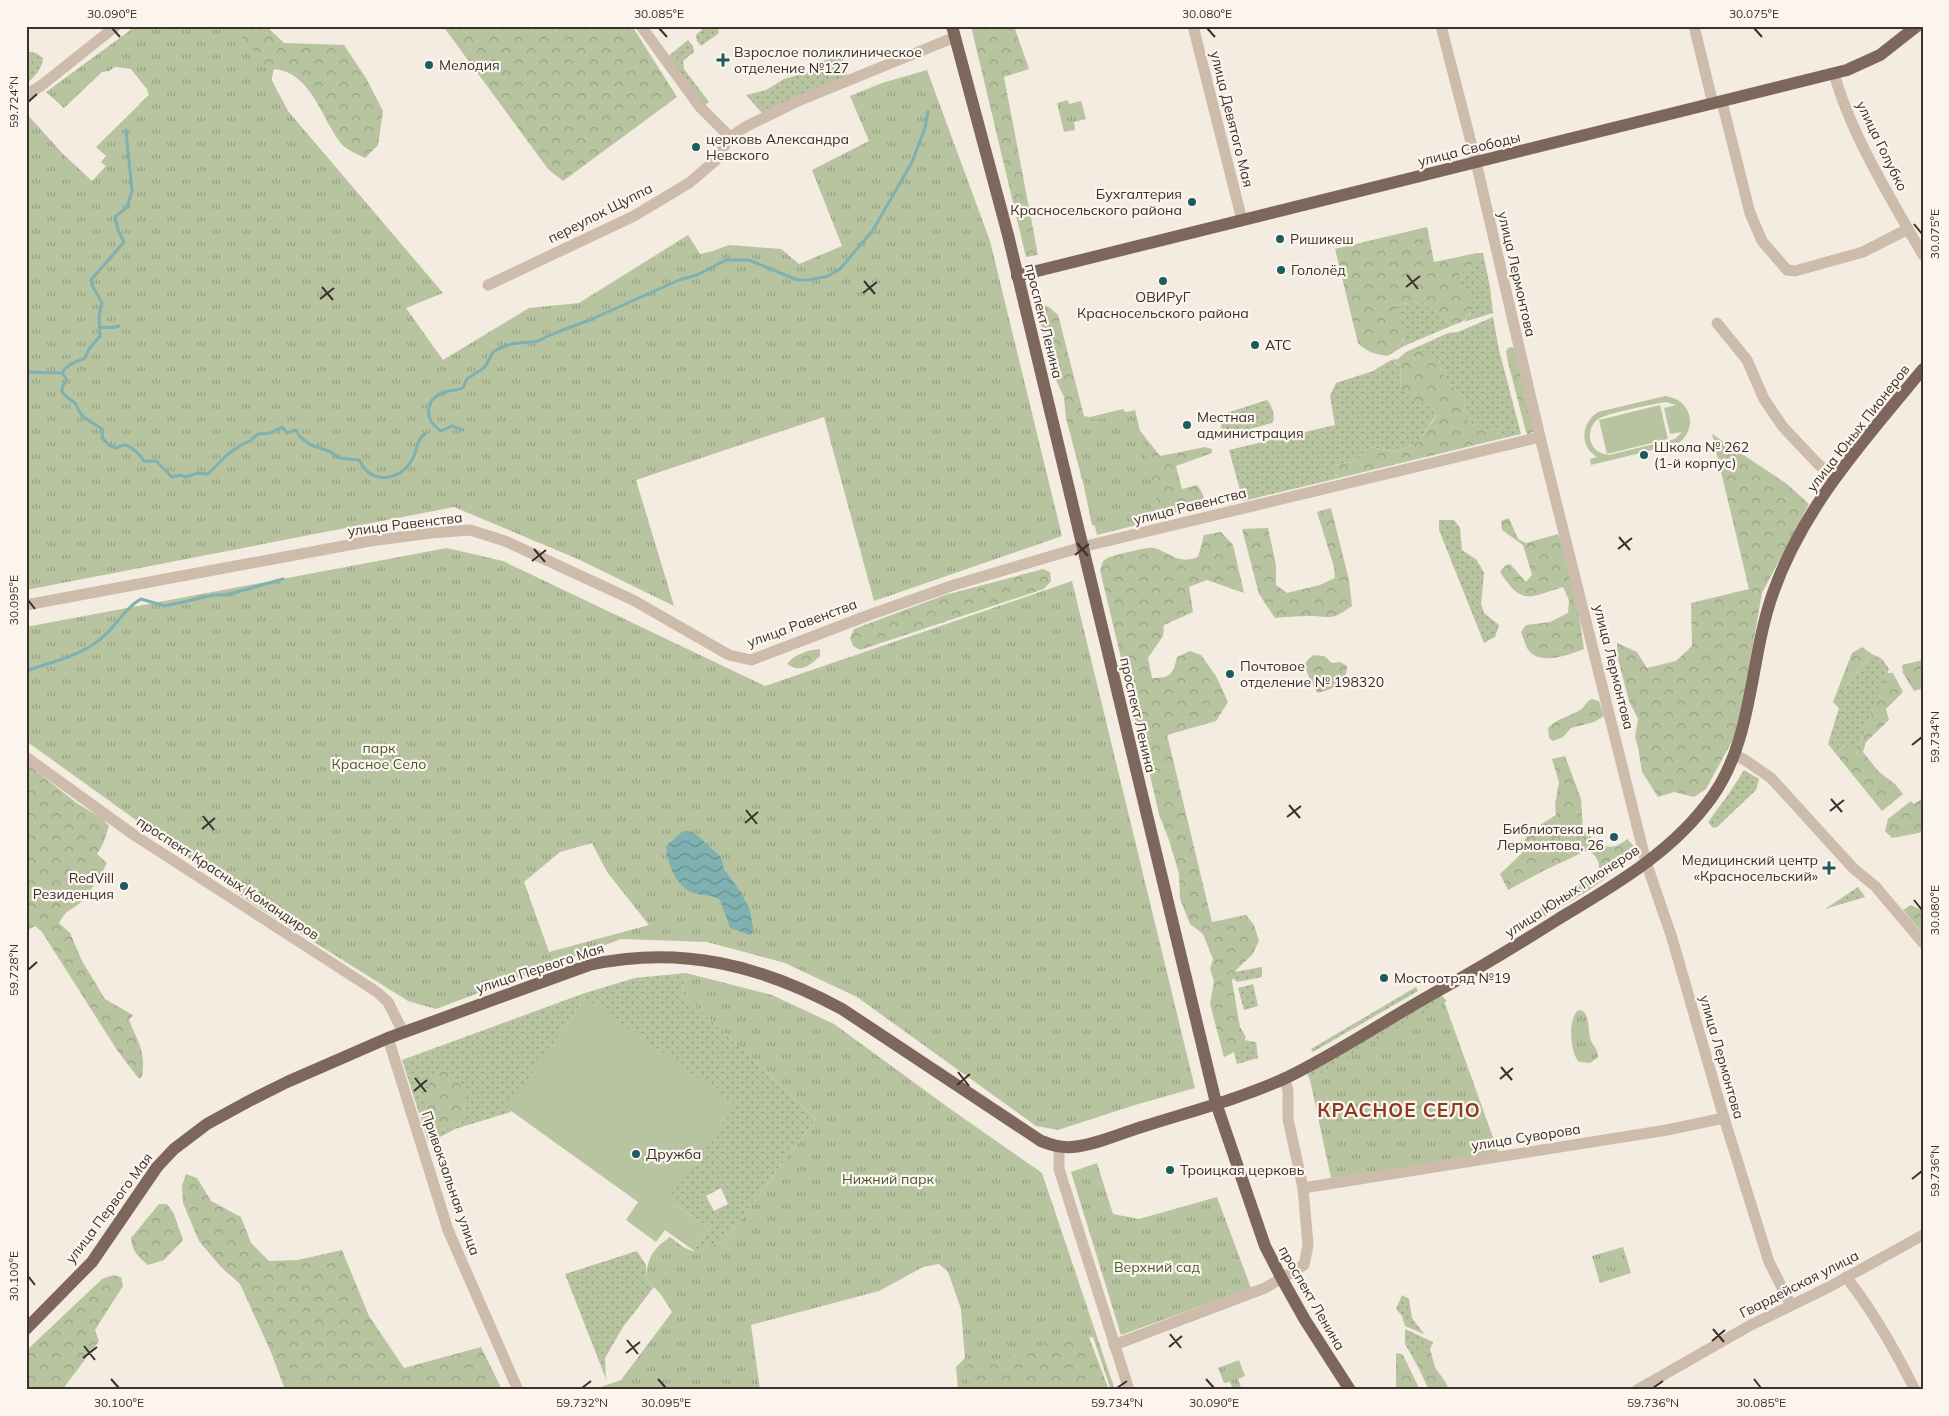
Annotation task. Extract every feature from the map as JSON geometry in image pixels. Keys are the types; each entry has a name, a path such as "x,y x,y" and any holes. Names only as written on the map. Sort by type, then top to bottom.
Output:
{"main road":[{"name":"улица Свободы","path":"1018,276 1834,74 1880,55 1910,29"},
{"name":"проспект Ленина","path":"953,31 1018,276 1216,1103 1265,1246 1304,1320 1350,1390"},
{"name":"улица Юных Пионеров","path":"1216,1103 1284,1078 1484,965 1602,893 1646,862 1695,818 1711,799 1727,772 1734,755 1741,735 1757,657 1774,591 1787,558 1802,528 1835,478 1923,370"},
{"name":"улица Первого Мая","path":"26,1329 92,1262 156,1167 207,1124 249,1101 388,1038 588,965 617,958 640,956 691,958 714,962 752,971 810,992 842,1010 1042,1142 1059,1147 1074,1147 1099,1140 1216,1103"}],"street":[{"path":"26,95 116,26"},
{"path":"641,26 700,107 730,137"},
{"name":"улица Девятого Мая","path":"1193,26 1242,220"},
{"name":"улица Лермонтова","path":"1441,26 1476,162 1540,437 1646,862 1672,938 1724,1118 1769,1262 1791,1305"},
{"path":"1694,26 1750,213 1762,240 1787,270 1795,271 1863,252 1908,229"},
{"name":"переулок Щуппа","path":"488,285 634,216 681,187 716,160 730,137 747,126 798,100 953,31"},
{"name":"улица Голубко","path":"1834,74 1864,149 1923,255"},
{"path":"1717,323 1747,360 1764,399 1783,427 1818,464 1835,478"},
{"name":"улица Равенства","path":"26,605 370,541 470,530 505,541 633,600 729,654 751,660 954,585 1082,547 1540,437"},
{"path":"1734,755 1745,760 1771,778 1854,869 1875,886 1923,943"},
{"name":"проспект Красных Командиров","path":"26,757 134,835 377,992 388,1002 403,1032"},
{"name":"Привокзальная улица","path":"388,1038 448,1230 518,1390"},
{"path":"1114,1345 1259,1290 1282,1280 1304,1265 1308,1245 1304,1188 1288,1120 1288,1090 1284,1078"},
{"name":"улица Суворова","path":"1304,1188 1666,1130 1724,1118"},
{"path":"1059,1147 1059,1169 1129,1390"},
{"name":"Гвардейская улица","path":"1636,1390 1791,1305 1923,1236"},
{"path":"1846,1277 1866,1302 1915,1390"}],"green space":[{"path":"136,26 223,34 235,26 266,26 284,43 344,45 366,78 383,111 378,145 365,158 344,146 306,87 297,78 286,72 274,69 271,82 139,104 149,95 147,89 112,45"},
{"path":"136,26 233,26 260,58 288,111 443,293 406,308 443,360 529,308 579,303 688,235 700,254 729,245 781,249 799,264 842,246 812,170 869,141 850,96 882,83 927,70 990,241 1062,536 874,601 824,417 636,480 674,606 580,560 454,507 26,590 26,113 62,153 92,181 106,166 101,162 106,156 96,147 149,95 147,89 131,69 115,67 109,71 102,72 64,108 46,92"},
{"path":"443,26 632,26 677,97 563,181 548,169"},
{"path":"706,26 718,26 719,33 701,46 697,41 696,35"},
{"path":"971,26 1014,26 1029,69 1004,77 1038,255 1026,257"},
{"path":"688,40 693,46 694,52 683,61 684,69 709,102 704,106 666,58"},
{"path":"26,51 36,53 43,58 38,73 26,84"},
{"path":"842,55 847,72 846,76 763,114 746,95 766,90 784,79 818,69 817,63"},
{"path":"1068,100 1069,104 1081,101 1086,119 1074,122 1075,130 1064,132 1057,103"},
{"path":"1427,227 1434,262 1477,253 1479,259 1456,278 1455,282 1473,303 1469,316 1451,326 1441,315 1423,302 1398,304 1396,310 1404,331 1402,340 1404,346 1387,356 1368,351 1358,343 1335,249"},
{"path":"1477,253 1483,253 1493,313 1464,322 1471,313 1455,282 1456,278 1478,259"},
{"path":"1423,302 1441,315 1451,326 1404,346 1396,310 1398,304"},
{"path":"1043,305 1049,307 1058,315 1084,416 1090,417 1123,409 1160,456 1205,447 1212,449 1212,453 1176,466 1182,489 1197,485 1203,496 1204,508 1186,510 1109,528 1092,525 1066,418 1064,397 1049,365 1037,307"},
{"path":"1493,317 1499,350 1521,434 1504,438 1499,428 1484,431 1468,422 1464,397 1448,381 1442,371 1439,360 1406,352 1448,333 1458,332"},
{"path":"1512,347 1515,349 1534,431 1528,435 1506,352 1508,348"},
{"path":"1427,351 1439,360 1442,371 1448,381 1464,397 1468,422 1484,431 1499,428 1504,438 1339,478 1332,471 1335,465 1353,462 1370,447 1397,452 1420,441 1441,409 1410,399 1401,389 1400,366 1391,360 1398,359 1406,352"},
{"path":"1391,360 1400,366 1401,389 1427,404 1442,409 1427,428 1420,441 1397,452 1370,447 1353,462 1335,465 1335,475 1339,478 1243,501 1229,450 1335,425 1330,396 1336,383 1373,371"},
{"path":"1665,396 1674,398 1681,403 1686,409 1690,423 1684,438 1677,444 1591,465 1590,459 1597,457 1587,447 1584,434 1588,422 1598,412","holes":["1666,402 1676,405 1664,408 1670,434 1682,432 1675,439 1609,455 1603,454 1592,445 1590,439 1592,427 1602,417"]},
{"path":"1267,400 1273,411 1274,418 1272,423 1227,435 1222,432 1220,415"},
{"path":"1660,405 1668,439 1607,454 1599,420"},
{"path":"1135,410 1161,519 1097,535 1071,426"},
{"path":"1712,434 1787,484 1809,504 1762,593 1743,702 1735,736 1706,789 1694,797 1674,792 1658,797 1642,772 1635,737 1638,719 1629,701 1617,655 1617,643 1637,652 1647,668 1676,661 1692,646 1691,603 1749,589"},
{"path":"1331,508 1349,580 1352,606 1330,617 1275,618 1259,594 1242,529 1268,528 1276,565 1276,585 1287,593 1320,585 1335,578 1334,567 1317,512"},
{"path":"1509,518 1518,539 1526,543 1558,534 1571,576 1584,649 1554,658 1546,658 1532,654 1527,648 1521,632 1526,625 1550,622 1568,613 1569,600 1563,587 1534,596 1527,596 1515,591 1508,583 1500,572 1505,566 1510,564 1526,582 1532,575 1523,545 1502,530 1501,521"},
{"path":"1439,520 1454,520 1460,528 1462,550 1477,560 1484,573 1481,603 1484,613 1499,625 1495,637 1484,643 1439,530"},
{"path":"1221,532 1233,545 1244,593 1207,580 1189,587 1193,612 1164,625 1163,636 1148,658 1152,678 1158,678 1167,676 1172,672 1177,657 1190,651 1201,655 1216,676 1228,702 1216,721 1167,735 1212,922 1246,915 1254,925 1259,941 1252,955 1236,970 1232,981 1240,1027 1246,1037 1237,1050 1224,1057 1210,1004 1214,981 1210,969 1213,959 1203,934 1190,924 1180,899 1179,874 1159,814 1140,733 1130,706 1100,570 1103,561 1109,557 1146,548 1154,548 1185,560 1198,557 1204,535"},
{"name":"парк Красное Село","path":"447,548 503,561 765,686 1072,581 1195,1088 1058,1130 1036,1126 857,997 785,963 707,942 621,939 436,1009 408,1001 250,902 26,741 26,627","holes":["592,843 607,872 649,925 549,952 524,882 560,852"]},
{"path":"1043,569 1050,572 1051,581 1044,589 860,650 853,646 850,638 854,629 945,595"},
{"path":"1862,647 1872,654 1833,702 1852,653"},
{"path":"820,649 820,656 805,667 797,668 787,664 802,653"},
{"path":"1872,654 1882,659 1889,669 1856,754 1844,746 1836,754 1828,744 1839,708 1833,702"},
{"path":"1313,655 1324,656 1332,663 1340,662 1347,666 1342,682 1334,688 1318,693 1312,685 1304,664"},
{"path":"1923,660 1923,688 1914,691 1903,673 1902,665"},
{"path":"1887,673 1893,673 1903,692 1886,709 1889,720 1866,742 1863,752 1879,772 1895,784 1903,794 1882,811 1836,754 1844,746 1856,754"},
{"path":"1591,699 1599,701 1604,716 1594,722 1571,728 1563,737 1553,741 1549,738 1548,728 1559,720 1580,710"},
{"path":"1565,756 1581,799 1583,830 1599,843 1609,847 1620,844 1627,839 1635,847 1617,869 1604,879 1575,899 1534,922 1531,914 1599,871 1597,859 1588,850 1508,890 1500,874 1522,853 1521,845 1531,831 1556,815 1555,804 1559,782 1552,759"},
{"path":"26,763 78,804 102,818 109,826 103,844 97,854 107,863 81,902 67,912 59,923 70,933 82,961 105,999 133,1015 129,1020 143,1060 142,1077 139,1079 117,1050 42,932 35,926 26,931"},
{"path":"1744,770 1759,779 1756,790 1717,827 1713,828 1708,822"},
{"path":"1923,798 1923,832 1892,838 1885,831 1888,819 1911,801 1914,804"},
{"path":"1858,887 1865,897 1825,909"},
{"path":"1911,905 1923,911 1923,934 1903,910"},
{"path":"1262,967 1262,977 1237,982 1228,973"},
{"path":"686,973 682,993 816,1119 725,1240 694,1252 693,1250 709,1228 668,1199 586,998 508,1108 511,1112 455,1129 440,1137 428,1141 402,1060 585,993 635,978","holes":["426,1103 465,1105 461,1113 462,1122 439,1131 425,1115","721,1188 728,1204 714,1211 706,1196"]},
{"name":"Нижний парк","path":"686,973 772,995 834,1024 1042,1173 1115,1390 1111,1390 1093,1337 1050,1343 985,1364 977,1362 969,1365 964,1367 971,1390 958,1390 956,1367 965,1358 961,1309 948,1272 939,1264 923,1267 879,1291 751,1325 760,1390 592,1390 621,1380 672,1312 662,1296 647,1279 649,1260 659,1245 670,1237 683,1247 694,1252 725,1240 816,1119 682,993"},
{"path":"1253,984 1258,1006 1244,1010 1238,988"},
{"path":"1416,987 1418,991 1313,1052 1311,1049"},
{"path":"1441,995 1447,1001 1310,1080 1307,1073"},
{"name":"Дружба","path":"586,998 736,1105 668,1199 709,1228 693,1250 665,1230 656,1242 626,1220 638,1202 507,1108"},
{"path":"1444,1001 1499,1154 1331,1178 1310,1080"},
{"path":"1579,1010 1583,1011 1587,1017 1590,1038 1598,1054 1598,1057 1590,1063 1579,1062 1572,1043 1571,1027 1575,1014"},
{"path":"1230,1038 1256,1042 1258,1058 1237,1064"},
{"path":"450,1070 460,1085 465,1098 462,1122 439,1131 430,1125 426,1118 424,1112 425,1097 435,1071"},
{"name":"Верхний сад","path":"1097,1163 1113,1214 1139,1219 1217,1197 1251,1288 1121,1335 1071,1172"},
{"path":"186,1174 197,1178 211,1201 241,1217 251,1243 269,1261 298,1260 342,1250 369,1316 404,1368 481,1347 502,1390 285,1390 271,1352 240,1284 221,1267 199,1241 183,1203 182,1186"},
{"path":"159,1204 167,1204 174,1214 183,1240 164,1260 148,1265 136,1253 131,1238"},
{"path":"1623,1247 1631,1273 1600,1283 1592,1256"},
{"path":"637,1251 646,1265 647,1279 654,1287 623,1327 605,1358 606,1379 565,1274"},
{"path":"113,1275 121,1277 123,1286 95,1330 99,1341 62,1390 31,1390 26,1384 26,1351 102,1279"},
{"path":"968,1288 1078,1308 1109,1390 966,1390 962,1370 975,1353"},
{"path":"1402,1295 1409,1299 1412,1318 1424,1334 1405,1326 1402,1316 1396,1309"},
{"path":"1405,1329 1433,1342 1427,1357 1417,1365 1405,1344"},
{"path":"1426,1347 1430,1349 1436,1369 1449,1390 1429,1390 1412,1354"},
{"path":"1396,1354 1403,1355 1420,1390 1396,1390"},
{"path":"1239,1360 1245,1376 1238,1379 1242,1390 1233,1390 1230,1382 1224,1383 1218,1368"}],"water":[{"path":"683,831 689,831 698,836 721,857 724,869 740,891 749,908 754,931 750,935 730,928 720,900 693,893 677,880 670,867 666,846"}],"waterway":[{"path":"463,430 452,426 441,431 431,421 429,416 430,405 437,396 444,392 463,388 467,379 485,367 493,352 498,349 511,344 538,341 679,280 697,275 726,260 749,260 797,280 809,280 828,276 840,269 873,230 912,162 925,128 928,112"},
{"path":"62,373 69,365 85,358 89,349 100,336 99,316 102,303 91,280 124,242 118,230 115,217 127,207 132,191 126,130"},
{"path":"100,328 119,326"},
{"path":"26,372 62,373 67,380 62,388 63,393 75,403 83,416 103,430 102,438 109,445 115,448 124,445 130,447 144,461 156,461 172,477 180,475 185,477 198,473 208,474 227,455 258,434 270,433 282,427 287,433 296,430 300,437 311,445 329,451 340,458 359,460 363,467 375,476 389,477 396,475 408,466 414,456 418,442 426,433"},
{"path":"26,671 88,648 106,634 126,611 141,599 165,606 214,595 226,595 283,579"}],"place":[{"name":"Взрослое поликлиническое отделение №127","path":"723,60"},
{"name":"Мелодия","path":"429,65"},
{"name":"церковь Александра Невского","path":"696,147"},
{"name":"Бухгалтерия Красносельского района","path":"1192,202"},
{"name":"Ришикеш","path":"1280,239"},
{"name":"Гололёд","path":"1281,270"},
{"name":"ОВИРуГ Красносельского района","path":"1163,281"},
{"name":"АТС","path":"1255,345"},
{"name":"Местная администрация","path":"1187,425"},
{"name":"Школа № 262 (1-й корпус)","path":"1644,455"},
{"name":"Почтовое отделение № 198320","path":"1230,674"},
{"name":"Библиотека на Лермонтова, 26","path":"1614,837"},
{"name":"Медицинский центр «Красносельский»","path":"1829,868"},
{"name":"RedVill Резиденция","path":"124,886"},
{"name":"Мостоотряд №19","path":"1384,978"},
{"name":"Дружба","path":"636,1154"},
{"name":"Троицкая церковь","path":"1170,1170"}],"district":[{"name":"КРАСНОЕ СЕЛО","path":"1399,1110"}]}
